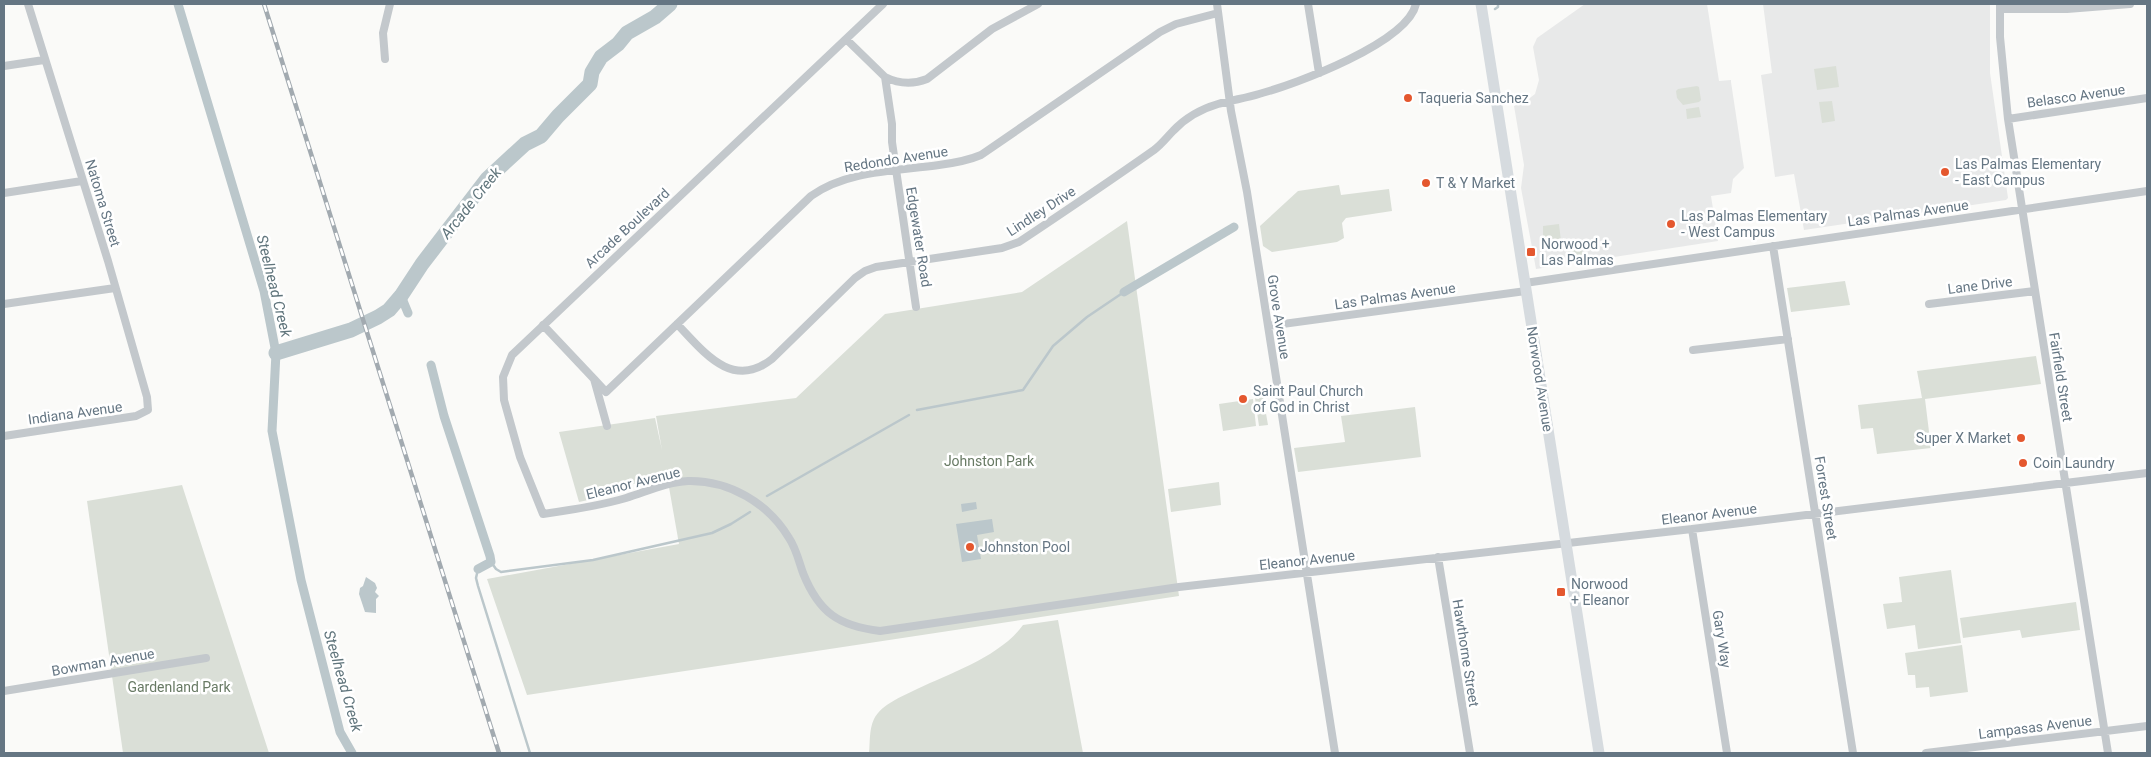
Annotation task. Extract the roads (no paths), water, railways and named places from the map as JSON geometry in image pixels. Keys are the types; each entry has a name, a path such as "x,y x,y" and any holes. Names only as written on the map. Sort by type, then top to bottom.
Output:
{"main road":[{"name":"Norwood Avenue","path":"1481,4 1599,753"}],"street":[{"name":"Natoma Street","path":"28,4 115,288 147,397 148,410"},
{"path":"385,59 383,33 390,4"},
{"name":"Arcade Boulevard","path":"543,514 520,457 502,388 503,377 512,355 883,4"},
{"path":"846,39 885,77 896,82 909,84 927,80 992,29 1038,4"},
{"name":"Grove Avenue","path":"1217,4 1230,101 1268,326 1335,753"},
{"path":"1308,4 1319,73"},
{"name":"Lindley Drive","path":"678,324 720,365 737,370 756,368 772,359 860,274 876,267 1002,248 1019,242 1156,148 1182,122 1192,115 1319,73 1387,39 1407,22 1416,4"},
{"path":"2000,6 2067,9 2130,4"},
{"name":"Fairfield Street","path":"2000,6 2003,82 2008,119 2108,753"},
{"name":"Redondo Avenue","path":"594,379 606,392 821,188 844,179 962,162 981,155 1160,32 1176,24 1218,13"},
{"path":"4,66 44,60"},
{"name":"Edgewater Road","path":"885,77 892,124 891,136 916,307"},
{"name":"Belasco Avenue","path":"2008,119 2147,98"},
{"path":"4,192 82,181"},
{"name":"Las Palmas Avenue","path":"1268,326 1525,287 1773,246 2147,191"},
{"name":"Forrest Street","path":"1773,246 1854,753"},
{"path":"4,304 115,288"},
{"name":"Lane Drive","path":"1929,304 2035,291"},
{"path":"543,324 594,379 608,426"},
{"path":"1693,350 1788,339"},
{"name":"Indiana Avenue","path":"4,436 136,416 148,410"},
{"name":"Eleanor Avenue","path":"543,514 590,507 627,498 663,485 687,481 712,483 736,490 757,502 776,519 790,539 817,602 834,618 856,628 880,632 1169,588 1692,529 2147,474"},
{"name":"Gary Way","path":"1692,529 1727,753"},
{"name":"Hawthorne Street","path":"1438,557 1470,753"},
{"name":"Bowman Avenue","path":"4,690 206,658"},
{"name":"Lampasas Avenue","path":"1926,753 2147,726"}],"waterway":[{"name":"Steelhead Creek","path":"178,4 264,291 276,353 272,431 301,580 340,732 352,753"},
{"name":"Arcade Creek","path":"276,353 351,330 389,310 487,179 525,144 541,136 590,84 592,72 601,57 618,44 627,33 655,17 670,4"},
{"path":"1495,9 1498,7 1498,4"},
{"path":"1124,292 1234,227"},
{"path":"917,410 1023,390 1053,346 1087,317 1124,292"},
{"path":"401,296 408,313"},
{"path":"431,365 444,416 490,556 491,562 478,569"},
{"path":"767,496 909,415"},
{"path":"491,562 501,572 593,560 712,533 750,512"},
{"path":"478,569 476,578 478,586 530,753"}],"railway":[{"path":"264,4 499,753"}],"place":[{"name":"Taqueria Sanchez","path":"1408,98"},
{"name":"Las Palmas Elementary - East Campus","path":"1945,172"},
{"name":"T & Y Market","path":"1426,183"},
{"name":"Las Palmas Elementary - West Campus","path":"1671,224"},
{"name":"Norwood + Las Palmas","path":"1531,252"},
{"name":"Saint Paul Church of God in Christ","path":"1243,399"},
{"name":"Super X Market","path":"2021,438"},
{"name":"Coin Laundry","path":"2023,463"},
{"name":"Johnston Pool","path":"970,547"},
{"name":"Norwood + Eleanor","path":"1561,592"}],"park label":[{"name":"Johnston Park","path":"989,461"},
{"name":"Gardenland Park","path":"179,687"}]}
